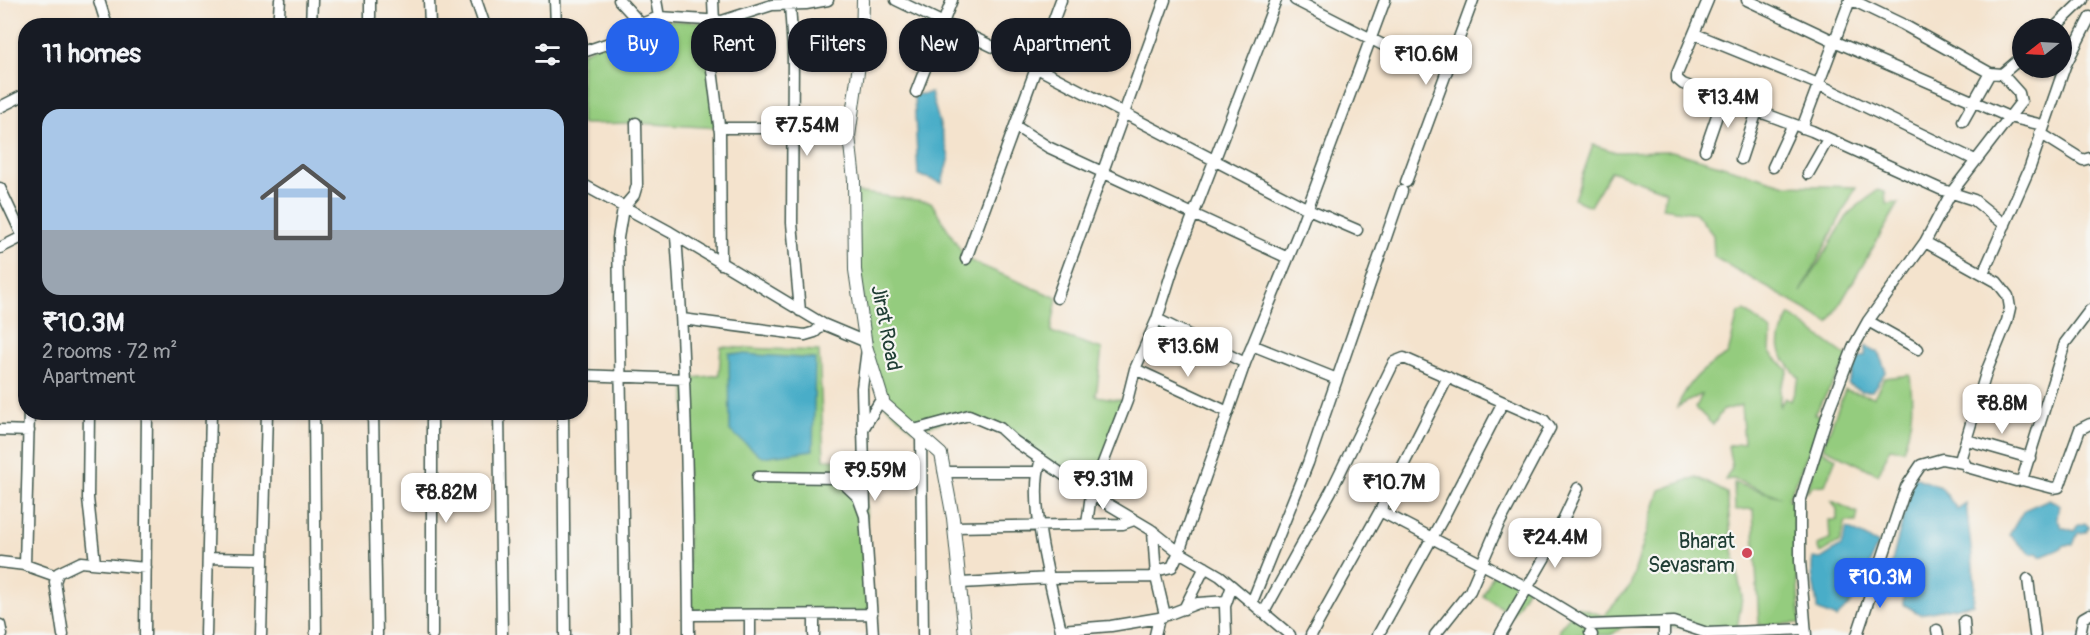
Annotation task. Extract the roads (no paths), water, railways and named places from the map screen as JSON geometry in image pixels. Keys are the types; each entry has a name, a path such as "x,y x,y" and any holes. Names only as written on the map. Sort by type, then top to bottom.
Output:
{"main road":[{"name":"Jirat Road","path":"863,0 862,43 850,128 855,270 866,345 884,404 941,454 954,527 965,635"}],"street":[{"path":"99,0 105,18"},
{"path":"279,18 280,0"},
{"path":"311,18 312,0"},
{"path":"370,0 370,18"},
{"path":"429,0 430,18"},
{"path":"476,0 482,18"},
{"path":"555,0 556,18"},
{"path":"619,0 636,18"},
{"path":"656,0 659,17 691,20"},
{"path":"711,18 713,0"},
{"path":"734,18 767,3 790,5 828,0"},
{"path":"896,0 933,18"},
{"path":"945,18 952,0"},
{"path":"1055,18 1061,0"},
{"path":"1057,298 1165,0"},
{"path":"1086,524 1091,494 1127,401 1136,369 1157,319 1276,0"},
{"path":"1295,0 1424,66"},
{"path":"961,583 1155,574 1172,567 1245,363 1288,258 1385,0"},
{"path":"1252,602 1308,463 1404,186 1473,0"},
{"path":"1708,0 1677,79 1683,84 1798,126 1951,193 1974,200 2005,225"},
{"path":"1747,0 1834,41 2009,117 2042,129 2083,160 2090,158"},
{"path":"1380,511 1528,588 1588,625 1591,632 1664,622 1681,624 1707,633 1805,632 1798,529 1800,502 1830,407 1853,348 1868,321 1925,242 1951,193 2022,98 1996,74 1902,24 1851,0 1818,84 1798,126 1773,167"},
{"path":"2064,18 2083,0"},
{"path":"790,5 793,51 792,223 800,311"},
{"path":"1983,274 2030,167 2065,66 2090,17"},
{"path":"1695,34 1818,84 1975,160"},
{"path":"588,50 606,44"},
{"path":"1963,121 1974,100 1996,74 2012,64"},
{"path":"714,72 719,128 721,264"},
{"path":"916,92 924,72"},
{"path":"966,259 1035,72"},
{"path":"1045,72 1214,162 1273,189 1306,208 1357,230"},
{"path":"0,107 18,98"},
{"path":"1705,150 1723,98"},
{"path":"1741,159 1757,111"},
{"path":"625,635 618,238 623,208 634,195 637,184 636,123"},
{"path":"1015,126 1048,147 1195,213 1288,258"},
{"path":"719,128 793,130 850,128"},
{"path":"1808,174 1828,139"},
{"path":"0,188 18,224"},
{"path":"588,188 676,236 800,311 866,345 862,377 862,429 873,635"},
{"path":"676,236 685,379 689,635"},
{"path":"0,248 18,239"},
{"path":"1925,242 2005,289 2010,308 1987,370 1962,457 1963,463"},
{"path":"2022,480 2065,343 2090,310"},
{"path":"682,319 805,335 815,332 823,324"},
{"path":"1157,319 1245,363"},
{"path":"1868,321 1917,349"},
{"path":"1252,345 1337,379"},
{"path":"1264,612 1331,491 1394,362 1404,358 1544,420 1550,428 1481,563 1470,591 1434,635"},
{"path":"1136,369 1228,412"},
{"path":"588,376 685,379"},
{"path":"1311,635 1380,511 1448,377"},
{"path":"862,429 882,398"},
{"path":"1378,635 1503,402"},
{"path":"923,635 918,433 969,415 1000,428 1013,440 1091,494 1153,531 1179,552 1232,586 1290,635"},
{"path":"25,565 30,420"},
{"path":"89,420 88,498 95,563"},
{"path":"146,635 147,420"},
{"path":"206,635 211,420"},
{"path":"261,635 267,420"},
{"path":"314,420 316,635"},
{"path":"373,420 377,635"},
{"path":"432,420 432,635"},
{"path":"499,420 502,635"},
{"path":"563,420 565,635"},
{"path":"1857,635 1906,487 1921,465 1942,459 1963,463 1967,467 2006,478 2053,488 2059,487 2080,429 2090,424"},
{"path":"0,430 29,431"},
{"path":"1967,440 2030,458"},
{"path":"1041,459 1037,472 1040,524 1061,632 1162,617 1198,603 1227,601"},
{"path":"944,472 1037,472"},
{"path":"759,477 838,478 858,497 865,516"},
{"path":"1500,635 1528,588 1578,488"},
{"path":"954,527 1123,524 1134,520"},
{"path":"1153,531 1155,574 1162,617 1155,635"},
{"path":"208,558 262,559"},
{"path":"0,562 25,565 56,576"},
{"path":"56,576 76,564 95,563 146,568"},
{"path":"1184,609 1205,567"},
{"path":"56,576 63,635"},
{"path":"2028,579 2035,635"},
{"path":"1226,635 1227,601 1232,586"},
{"path":"689,615 872,614"},
{"path":"2080,635 2082,621 2090,614"},
{"path":"750,615 750,635"},
{"path":"814,615 814,635"},
{"path":"1964,621 1965,635"},
{"path":"1664,622 1664,635"},
{"path":"0,625 2,635"}],"water":[{"path":"931,93 949,157 942,183 918,175 914,95"},
{"path":"1866,346 1878,352 1886,371 1872,391 1861,391 1848,384 1859,358 1865,356"},
{"path":"729,353 815,359 813,450 762,457 730,431"},
{"path":"1914,477 1941,487 1957,509 1966,503 1975,584 1973,604 1920,614 1903,604 1903,591 1885,588"},
{"path":"2049,499 2059,505 2057,519 2062,527 2074,531 2078,525 2085,523 2089,527 2086,532 2078,533 2073,545 2065,545 2041,557 2037,553 2031,554 2009,535 2024,510"},
{"path":"1847,528 1879,544 1863,587 1851,604 1836,618 1817,610 1812,564 1813,558 1821,559 1841,546"}],"place":[{"name":"Bharat Sevasram","path":"1747,553"}]}
